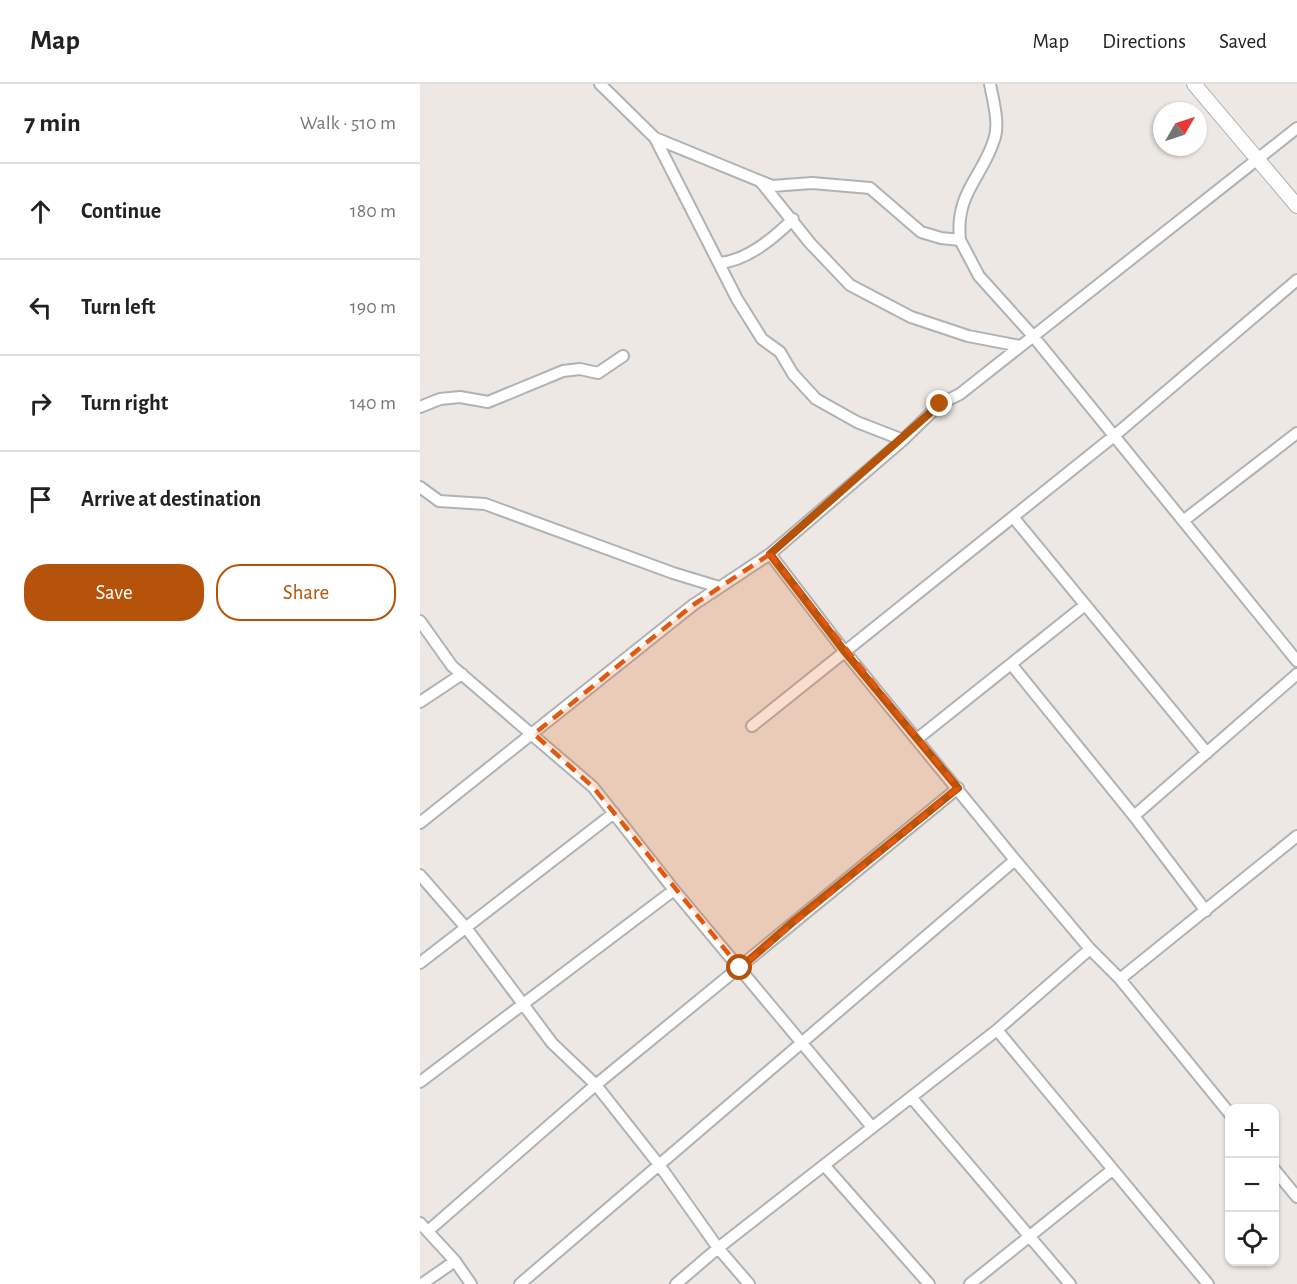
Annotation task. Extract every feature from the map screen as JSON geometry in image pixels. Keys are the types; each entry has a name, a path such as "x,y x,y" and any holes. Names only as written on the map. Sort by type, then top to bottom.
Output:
{"street":[{"path":"600,84 655,138 737,299 762,339 780,352 793,374 816,399 857,422 903,440"},
{"path":"990,84 995,119 995,139 963,202 958,223 960,240 980,276 1033,336 1297,661"},
{"path":"1194,84 1297,206"},
{"path":"420,823 693,605 770,554 903,440 940,404 960,394 1297,128"},
{"path":"655,138 772,186 812,183 870,188 921,232 941,238 960,240"},
{"path":"760,180 810,243 850,285 911,317 968,336 1020,346"},
{"path":"719,263 733,262 755,250 793,219"},
{"path":"752,726 1114,436 1297,280"},
{"path":"420,407 440,399 460,397 488,402 563,371 580,369 598,373 622,356"},
{"path":"1183,521 1297,433"},
{"path":"420,487 439,501 485,504 673,573 719,587"},
{"path":"1013,517 1208,753"},
{"path":"770,554 845,652 1015,860 1090,949 1120,979 1225,1108"},
{"path":"917,739 1085,605"},
{"path":"420,621 452,666 593,787 674,891 872,1127"},
{"path":"1011,664 1134,816 1206,911"},
{"path":"420,702 462,674"},
{"path":"1134,816 1297,674"},
{"path":"471,1284 455,1261 424,1227 958,788"},
{"path":"420,963 467,929 614,813"},
{"path":"1120,979 1297,836"},
{"path":"520,1284 803,1044 1015,860"},
{"path":"420,875 467,929 552,1043 596,1085 660,1166 718,1248 749,1284"},
{"path":"420,1082 674,891"},
{"path":"676,1284 718,1248 997,1030 1090,949"},
{"path":"997,1030 1208,1284"},
{"path":"911,1097 1070,1284"},
{"path":"824,1165 929,1284"},
{"path":"970,1284 1112,1170"},
{"path":"1279,1174 1297,1197"},
{"path":"422,1284 455,1261"}],"highlighted area":[{"path":"770,554 958,788 740,968 593,787 534,734 693,605"}],"route":[{"path":"740,968 794,921 958,788 845,652 770,554 903,440 940,404"}]}
